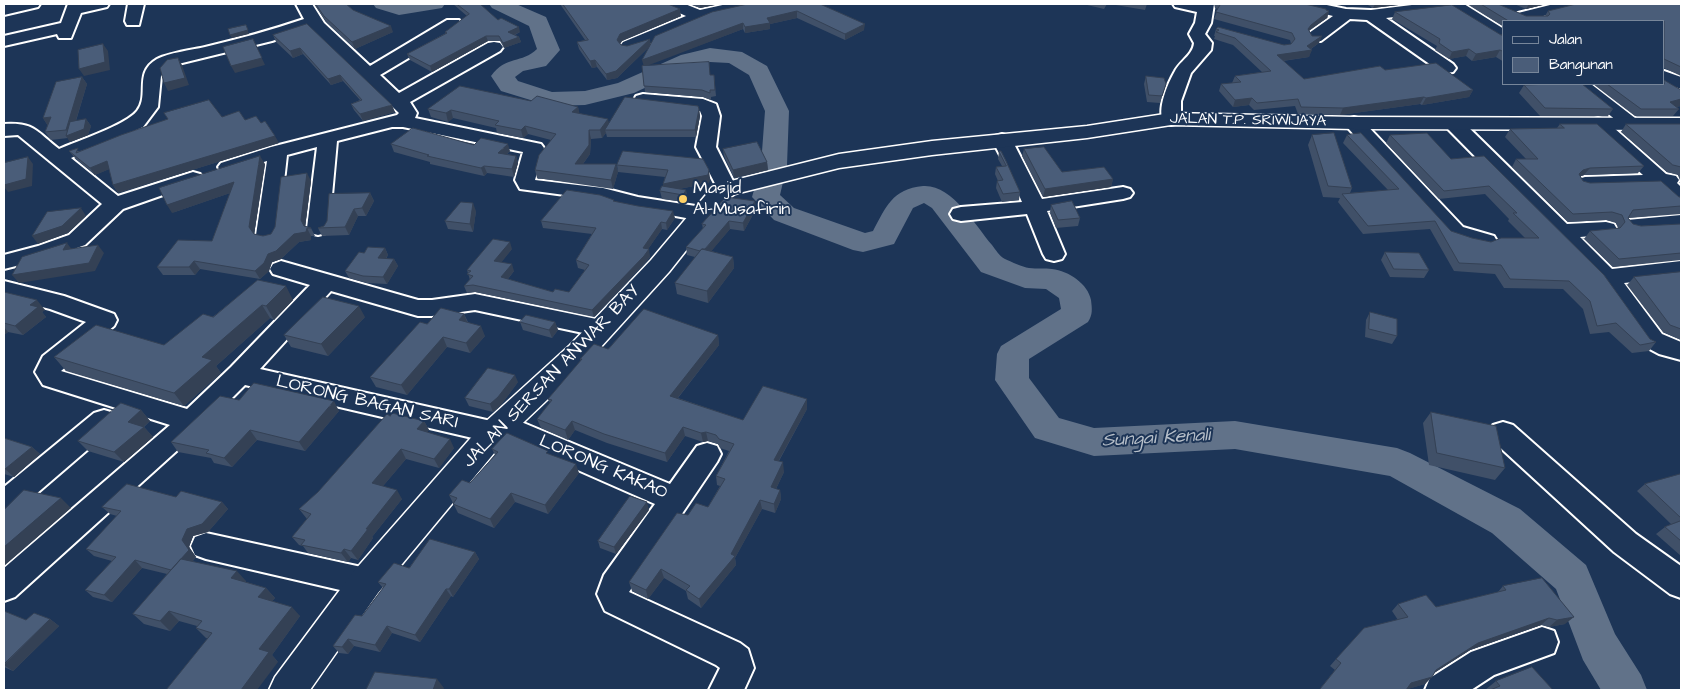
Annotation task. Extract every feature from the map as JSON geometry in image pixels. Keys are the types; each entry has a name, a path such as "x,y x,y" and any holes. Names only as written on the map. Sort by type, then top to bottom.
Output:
{"main road":[{"name":"JALAN T.P. SRIWIJAYA","path":"789,173 839,161 1002,140 1087,132 1170,119 1454,124 1681,124"},
{"name":"JALAN SERSAN ANWAR BAY","path":"288,690 366,582 498,428 580,352 660,266 718,195 730,188 789,173"}],"street":[{"path":"4,10 32,4"},
{"path":"4,41 67,30 75,6 101,4"},
{"path":"133,21 136,4"},
{"path":"304,4 314,21 408,111 404,120"},
{"path":"672,4 698,16"},
{"path":"629,46 698,16 748,4"},
{"path":"1180,4 1204,11 1220,28"},
{"path":"1302,4 1346,14 1371,15 1454,4 1502,35"},
{"path":"1506,8 1530,19 1572,4"},
{"path":"1170,119 1172,101 1183,72 1202,50 1203,43 1197,34 1204,11"},
{"path":"1314,37 1346,14"},
{"path":"1371,15 1447,68"},
{"path":"56,157 136,123 145,114 150,104 150,78 156,67 164,62 266,37 314,21"},
{"path":"369,74 453,24"},
{"path":"398,100 494,46"},
{"path":"1665,76 1681,84"},
{"path":"1581,85 1634,125"},
{"path":"643,100 703,105 709,108 711,116 706,147 730,188"},
{"path":"4,262 44,252 77,240 114,204 278,152 392,121 404,120 534,148 525,180 527,185 609,195 638,204 702,214"},
{"path":"1354,123 1455,232 1486,241"},
{"path":"1454,124 1607,277 1654,340 1668,348 1681,351"},
{"path":"1598,124 1618,144 1671,180 1681,198"},
{"path":"4,130 22,129 114,204"},
{"path":"318,228 328,138"},
{"path":"1002,140 1018,164 1033,207 1054,254"},
{"path":"267,235 278,152"},
{"path":"1585,183 1671,180"},
{"path":"961,214 1033,207 1123,193"},
{"path":"1635,225 1681,222"},
{"path":"1560,231 1606,229"},
{"path":"281,269 418,308 432,309 454,303 475,302 602,328"},
{"path":"1607,277 1681,269"},
{"path":"4,587 192,420 240,374 326,282"},
{"path":"4,289 56,302 105,320 52,363 48,372 52,378 192,420"},
{"name":"LORONG BAGAN SARI","path":"240,374 498,428"},
{"path":"4,504 127,400"},
{"name":"LORONG KAKAO","path":"498,428 676,500"},
{"path":"1503,433 1625,543 1681,584"},
{"path":"707,454 615,585 613,594 616,602 728,654 736,660 737,668 726,690"},
{"path":"206,546 366,582"},
{"path":"1442,690 1483,663 1542,642"}],"building":[{"path":"316,4 346,4 353,10 391,26 352,42 324,16"},
{"path":"457,4 480,4 498,20 501,18 519,27 508,32 519,37 503,43 499,36 486,36 430,66 407,54 447,33 445,32 469,14"},
{"path":"563,4 668,4 680,9 620,34 617,40 621,45 627,46 650,39 616,71 606,74 595,60 590,61 577,42 588,40"},
{"path":"748,4 820,4 865,24 845,34 797,11 767,18 770,23 745,27 743,23 642,60 655,36 712,12"},
{"path":"1221,4 1305,4 1329,11 1308,29 1312,36 1322,36 1307,46 1312,50 1277,55 1304,79 1380,66 1385,70 1436,63 1473,90 1343,108 1301,107 1298,99 1257,103 1252,98 1235,100 1221,84 1241,82 1235,76 1271,71 1235,38 1216,32 1219,30 1216,29 1218,27 1284,45 1291,44 1295,39 1292,33 1216,12"},
{"path":"1481,4 1498,4 1526,16 1548,16 1550,14 1548,11 1576,4 1681,4 1681,67 1665,59 1665,20 1507,20"},
{"path":"1452,5 1502,35 1502,51 1476,54 1469,49 1452,52 1439,43 1440,39 1395,12"},
{"path":"307,24 392,105 360,114 351,104 362,100 340,75 328,79 300,48 290,51 273,35"},
{"path":"246,25 248,30 230,35 228,29"},
{"path":"253,39 262,58 231,66 223,47"},
{"path":"103,44 105,62 79,69 78,50"},
{"path":"178,58 185,78 164,83 160,68 167,60"},
{"path":"709,62 710,75 714,75 715,90 710,90 710,93 702,90 644,86 642,66"},
{"path":"1146,76 1164,78 1166,84 1162,96 1149,95"},
{"path":"82,77 66,130 45,132 51,117 43,118 56,82"},
{"path":"1665,81 1681,90 1681,99 1670,102 1679,109 1641,109 1608,85 1665,85"},
{"path":"1524,85 1583,85 1613,109 1545,108"},
{"path":"460,86 531,101 537,96 578,107 572,112 608,119 600,130 589,130 589,145 575,164 616,164 611,180 535,170 539,155 556,134 525,126 521,130 495,125 499,121 451,110 446,113 428,109"},
{"path":"625,97 698,106 695,130 605,130"},
{"path":"209,100 222,117 239,111 245,120 256,116 261,123 265,121 275,136 113,185 107,161 90,168 69,151 78,148 76,153 168,119 164,113"},
{"path":"86,119 84,129 66,136 70,122"},
{"path":"1560,124 1597,124 1644,166 1590,168 1583,170 1579,174 1583,181 1590,183 1661,181 1681,197 1681,206 1633,210 1628,218 1633,224 1641,226 1681,224 1681,253 1619,259 1590,231 1620,228 1625,222 1622,215 1612,212 1573,214 1516,159 1538,159 1510,129 1564,128"},
{"path":"1626,124 1681,124 1681,167 1673,165"},
{"path":"413,128 474,145 481,138 508,144 498,153 516,156 512,169 484,166 481,168 427,156 429,155 391,144"},
{"path":"1334,133 1352,188 1328,186 1312,135"},
{"path":"1361,133 1451,231 1491,242 1501,238 1539,238 1489,186 1444,191 1390,135 1427,133 1451,159 1484,156 1604,275 1650,339 1656,342 1640,345 1616,323 1597,326 1590,301 1569,281 1510,279 1501,265 1459,263 1435,221 1368,226 1342,194 1399,189 1347,135"},
{"path":"757,142 767,162 733,170 723,149"},
{"path":"1044,147 1062,172 1104,167 1113,179 1045,189 1024,149"},
{"path":"623,151 703,159 709,170 708,175 663,184 668,170 617,165"},
{"path":"999,151 1001,151 1020,192 1003,194 997,181 1003,180 996,167 1006,166"},
{"path":"260,156 249,227 254,234 263,236 271,234 275,227 281,177 307,173 301,220 304,226 311,228 307,228 306,232 294,234 276,251 268,254 264,263 255,271 194,261 189,267 157,267 178,240 212,241 234,182 167,205 159,188"},
{"path":"28,157 26,179 4,185 4,163"},
{"path":"662,186 686,190 683,195 660,191"},
{"path":"567,190 600,195 613,201 638,206 673,211 666,223 661,222 643,248 649,249 644,256 592,310 473,285 464,286 473,276 467,274 471,271 467,270 493,239 510,242 494,261 512,264 501,277 553,292 555,289 569,292 589,265 576,260 596,228 541,221"},
{"path":"370,193 362,208 354,209 345,227 318,228 324,226 327,221 329,194"},
{"path":"726,197 755,201 743,223 729,221 705,249 700,251 686,247 706,225 702,224"},
{"path":"1072,201 1080,218 1058,220 1051,205"},
{"path":"461,202 473,203 470,224 445,221"},
{"path":"81,208 62,226 32,236 47,212"},
{"path":"67,243 63,250 98,245 89,263 12,275 22,257"},
{"path":"368,247 385,248 378,258 394,259 383,277 363,276 345,271 359,252 364,253"},
{"path":"702,249 733,257 707,291 675,283"},
{"path":"1385,252 1419,253 1429,270 1394,269"},
{"path":"1681,272 1681,329 1670,325 1634,277"},
{"path":"258,280 286,286 266,306 262,305 202,357 212,360 174,393 54,357 96,325 164,345 203,314 213,317"},
{"path":"4,292 37,300 30,305 38,307 15,326 4,323"},
{"path":"323,297 359,306 321,344 284,335"},
{"path":"441,308 464,314 459,320 481,326 466,343 443,337 401,385 370,377 420,322 427,324"},
{"path":"644,309 718,335 670,396 743,420 763,386 807,399 774,460 783,462 771,487 780,490 774,504 760,500 731,554 735,556 699,599 686,590 690,586 661,569 646,590 629,582 677,513 688,515 696,503 708,507 725,479 716,476 734,444 719,439 716,435 706,432 701,433 683,427 665,453 604,434 572,421 565,430 537,419 552,400 548,399 594,344 608,349"},
{"path":"1370,312 1397,319 1397,336 1369,329"},
{"path":"526,315 555,322 549,330 520,322"},
{"path":"488,368 515,375 490,404 465,398"},
{"path":"254,383 334,401 299,442 250,430 224,458 206,453 209,450 171,442 220,396 239,400"},
{"path":"121,403 141,410 128,422 144,427 114,452 78,441"},
{"path":"1431,412 1496,426 1505,468 1437,453"},
{"path":"392,413 424,421 417,429 450,439 434,459 401,449 372,483 397,490 351,551 344,549 341,553 301,545 305,540 292,537 311,514 299,509 318,492 387,414 390,416"},
{"path":"507,433 548,451 546,453 576,464 545,505 511,493 490,519 453,504 457,498 449,495 462,480 470,483 498,452 492,449"},
{"path":"4,438 32,447 5,469 4,468"},
{"path":"1681,474 1681,518 1645,484"},
{"path":"127,484 176,497 181,491 222,502 202,524 187,529 182,540 189,550 171,570 135,560 104,595 85,590 116,557 86,549 121,511 102,507"},
{"path":"24,490 61,498 4,547 4,510"},
{"path":"630,496 647,502 614,547 598,541"},
{"path":"1681,521 1681,541 1665,527"},
{"path":"430,539 475,552 449,589 446,589 415,635 387,626 375,645 348,639 342,647 333,646 355,615 362,616 386,584 378,582 394,563 409,568"},
{"path":"181,559 237,571 231,578 266,588 258,597 292,607 259,649 269,652 241,690 166,690 212,633 196,628 202,621 169,611 160,621 133,614"},
{"path":"1542,578 1574,617 1557,620 1549,618 1478,643 1436,670 1432,677 1411,683 1406,690 1320,689 1341,663 1336,659 1364,628 1408,617 1398,604 1426,595 1436,607 1506,590 1503,586"},
{"path":"4,611 26,620 34,613 50,619 4,664"},
{"path":"1532,667 1553,690 1490,690 1500,686 1496,681"},
{"path":"375,672 437,679 433,690 366,690"}],"waterway":[{"name":"Sungai Kenali","path":"383,4 399,9 435,4"},
{"name":"Sungai Kenali","path":"499,4 538,22 549,50 538,61 515,66 503,76 509,86 550,99 585,98 626,88 681,62 710,55 734,57 759,71 777,111 774,165 766,197 784,214 863,243 884,238 902,203 916,195 929,194 942,202 992,265 1025,278 1053,279 1074,293 1077,314 1013,354 1012,380 1047,428 1094,442 1235,435 1397,463 1506,521 1572,578 1598,646 1625,690"}],"place":[{"name":"Masjid Al-Musafirin","path":"683,199"}]}
